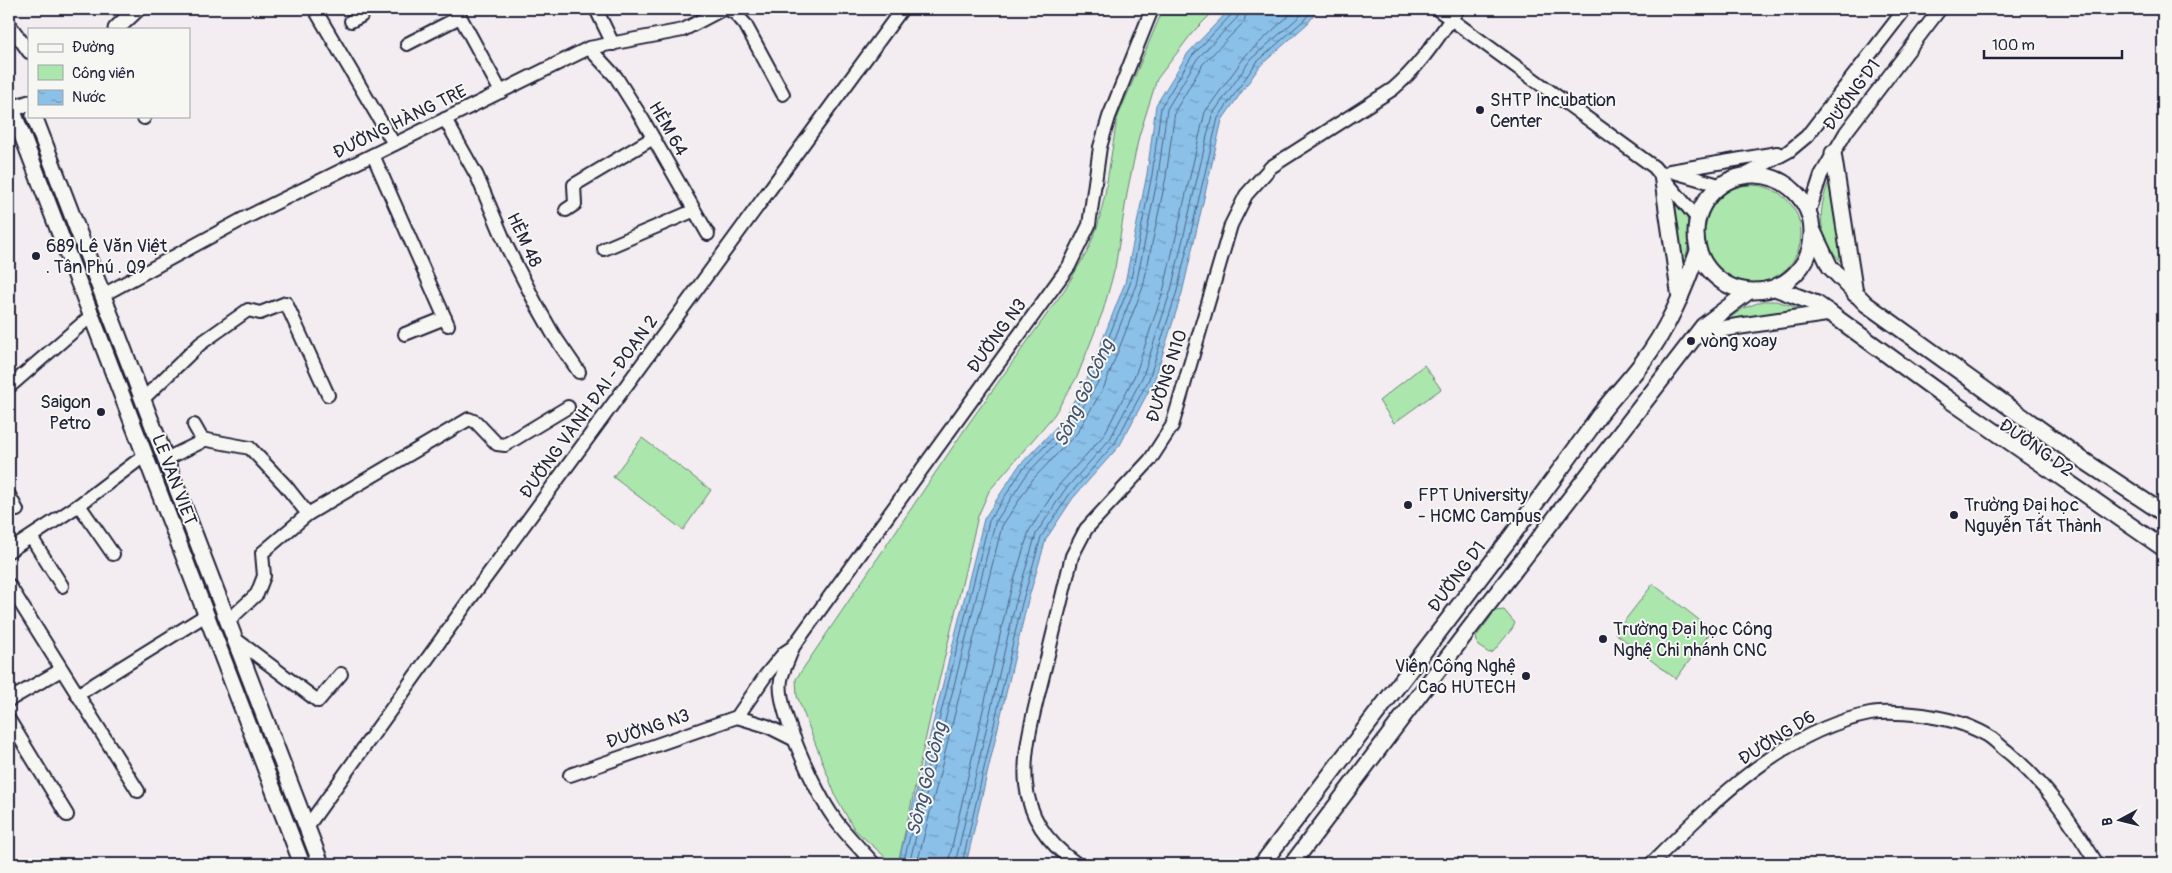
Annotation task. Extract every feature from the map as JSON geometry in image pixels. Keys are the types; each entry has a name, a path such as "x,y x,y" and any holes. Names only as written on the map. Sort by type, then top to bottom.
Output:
{"main road":[{"path":"117,28 137,9"},
{"path":"10,110 28,103"},
{"name":"LE VAN VIET","path":"10,110 302,864"},
{"name":"LE VAN VIET","path":"35,118 321,864"},
{"path":"1833,153 1855,294"},
{"path":"1662,171 1681,299"},
{"path":"1761,174 1776,178 1790,186 1801,198 1809,212 1813,231 1810,249 1803,266 1791,279 1775,288 1762,292 1748,292 1732,287 1717,279 1706,266 1698,251 1696,235 1697,218 1702,206 1719,185 1731,178 1745,175 1761,174"},
{"name":"ĐƯỜNG D2","path":"1813,231 1830,267 1866,304 2010,409 2163,513"},
{"name":"ĐƯỜNG D1","path":"1262,864 1433,640 1590,429 1598,415 1642,364 1671,320 1681,299 1698,251"},
{"name":"ĐƯỜNG D2","path":"1775,288 1817,304 1948,399 2163,547"},
{"path":"1292,864 1702,326 1748,292"},
{"path":"91,316 103,295"},
{"path":"1701,338 1714,330 1830,313"},
{"path":"1594,466 1607,460 1701,338 1713,318"},
{"name":"ĐƯỜNG D2","path":"2066,447 2082,449 2163,502"},
{"path":"1403,679 1421,693"},
{"path":"1302,864 1394,743 1395,728"},
{"name":"ĐƯỜNG D1","path":"1254,864 1261,855 1272,851"}],"street":[{"path":"351,21 362,16 358,9"},
{"path":"596,9 612,44"},
{"name":"ĐƯỜNG HÀNG TRE","path":"103,295 243,219 589,48 683,30 723,9"},
{"path":"727,9 735,13 745,24 782,94"},
{"name":"ĐƯỜNG VÀNH ĐAI - ĐOẠN 2","path":"307,827 476,591 902,9"},
{"name":"ĐƯỜNG N3","path":"874,864 833,818 795,740 782,698 781,680 793,647 1069,266 1089,224 1100,147 1108,117 1152,9"},
{"path":"1437,9 1454,14 1662,171 1697,218"},
{"name":"ĐƯỜNG D1","path":"1745,175 1789,151 1813,129 1905,9"},
{"name":"ĐƯỜNG D1","path":"1809,212 1821,175 1846,132 1940,9"},
{"path":"407,44 457,11 501,92"},
{"path":"317,13 394,144"},
{"name":"ĐƯỜNG N10","path":"1077,864 1062,854 1037,822 1029,802 1025,781 1026,747 1072,556 1086,529 1150,460 1172,426 1231,225 1246,195 1271,167 1393,89 1408,76 1454,14"},
{"path":"9,24 28,51"},
{"name":"HẺM 64","path":"589,48 616,77 708,234"},
{"name":"HẺM 48","path":"445,119 477,176 507,247 536,304 553,334 579,372"},
{"path":"566,210 575,204 574,185 653,138"},
{"path":"1662,171 1789,151"},
{"path":"373,154 447,321 405,334"},
{"path":"1662,171 1719,185"},
{"path":"604,249 693,211"},
{"path":"143,399 200,344 248,310 260,313 286,303 328,395"},
{"path":"9,387 91,316"},
{"path":"228,621 257,594 264,576 262,553 308,514 469,419 476,422 497,444 505,445 568,407"},
{"path":"194,425 202,439 250,448 279,478 308,514"},
{"path":"166,459 201,442 202,439"},
{"path":"9,551 80,505 145,455"},
{"path":"9,495 18,510"},
{"path":"80,505 114,554"},
{"path":"31,537 62,586"},
{"path":"9,585 138,791"},
{"path":"77,695 206,615"},
{"path":"234,638 318,701 342,674"},
{"name":"ĐƯỜNG N3","path":"570,774 737,717 766,675 784,653 793,647"},
{"path":"9,700 61,670"},
{"name":"ĐƯỜNG D6","path":"1651,864 1686,829 1750,773 1796,743 1830,726 1871,714 1908,713 1954,720 1989,736 2026,768 2062,808 2097,864"},
{"path":"737,717 766,726 795,740"},
{"path":"9,720 67,815"}],"green space":[{"path":"1163,9 1216,9 1193,32 1157,79 1139,136 1128,188 1115,268 1103,311 1077,377 1054,415 989,491 978,516 898,864 893,864 854,829 836,797 797,696 796,679 969,423 1065,289 1087,252 1098,225 1105,194 1117,119"},
{"path":"1830,179 1841,262 1827,242 1822,223 1823,202"},
{"path":"1752,185 1771,189 1787,199 1797,215 1801,234 1797,253 1787,269 1771,279 1752,283 1733,279 1717,269 1707,253 1703,234 1707,215 1717,199 1733,189"},
{"path":"1668,188 1683,207 1688,221 1686,258 1681,272"},
{"path":"1763,301 1776,301 1809,311 1722,323 1744,308"},
{"path":"1424,365 1441,389 1394,423 1379,401"},
{"path":"642,438 711,490 683,530 613,477"},
{"path":"1653,584 1712,630 1676,679 1615,633"},
{"path":"1504,610 1515,623 1493,652 1489,653 1478,646 1476,637 1495,611"}],"water":[{"name":"Sông Gò Công","path":"1230,9 1319,9 1308,23 1260,66 1222,120 1182,293 1154,381 1120,445 1073,498 1046,539 1027,604 966,864 898,864 984,519 1018,467 1061,422 1087,379 1125,283 1147,174 1156,105 1188,53"}],"place":[{"name":"SHTP Incubation Center","path":"1480,110"},
{"name":"689 Lê Văn Việt . Tân Phú . Q9","path":"36,256"},
{"name":"vòng xoay","path":"1691,341"},
{"name":"Saigon Petro","path":"101,412"},
{"name":"FPT University - HCMC Campus","path":"1408,505"},
{"name":"Trường Đại học Nguyễn Tất Thành","path":"1954,515"},
{"name":"Trường Đại học Công Nghệ Chi nhánh CNC","path":"1603,639"},
{"name":"Viện Công Nghệ Cao HUTECH","path":"1526,676"}]}
